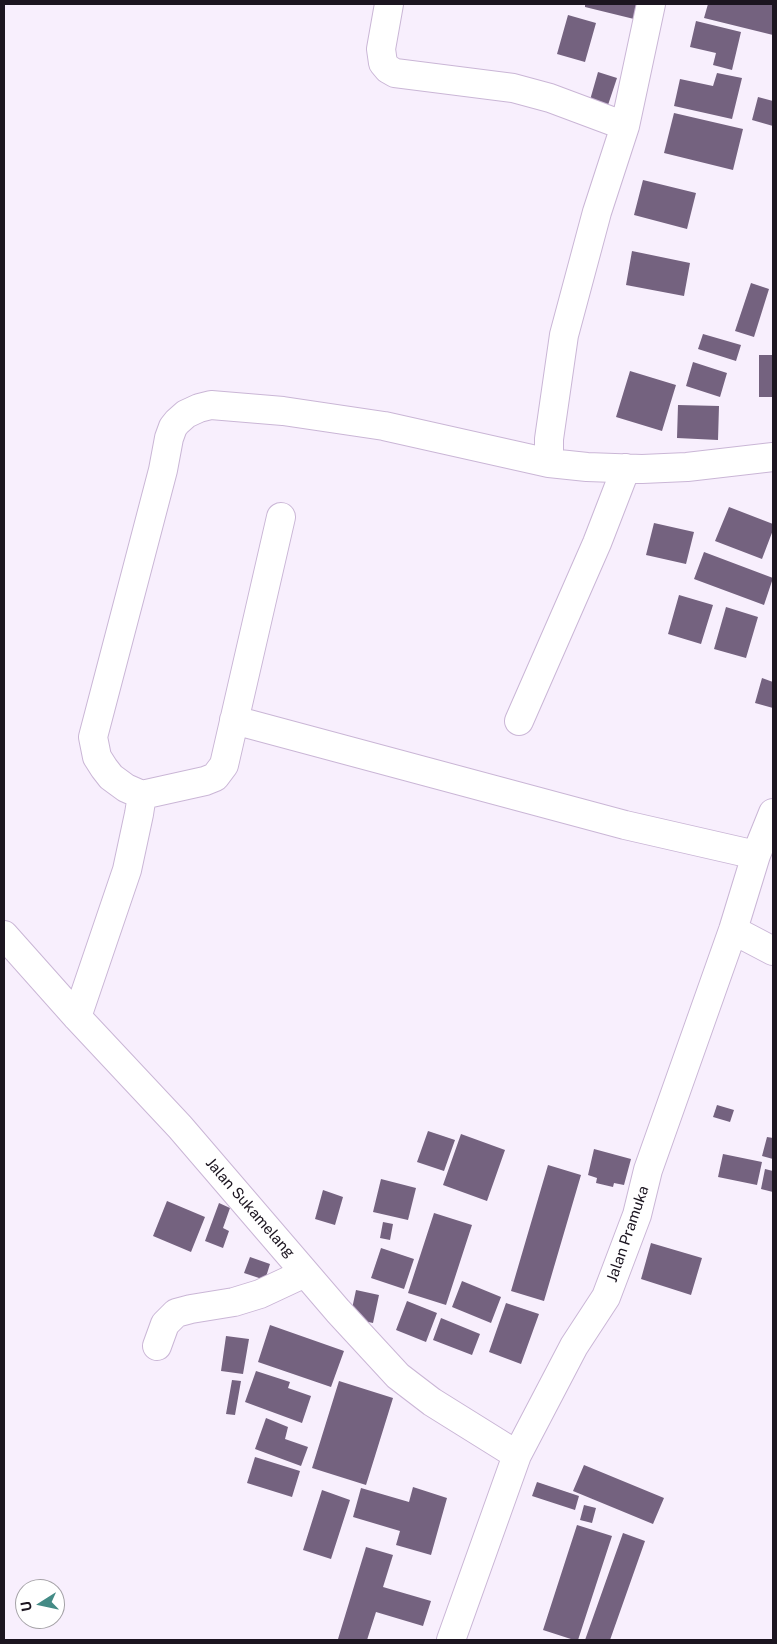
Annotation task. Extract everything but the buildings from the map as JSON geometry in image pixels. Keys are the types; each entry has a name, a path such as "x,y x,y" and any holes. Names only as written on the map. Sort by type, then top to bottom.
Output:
{"street":[{"path":"389,4 381,49 383,63 395,73 513,88 550,98 625,126"},
{"path":"549,463 549,439 564,335 597,212 625,126 651,4"},
{"path":"281,517 224,765 215,777 189,786 142,794 126,788 111,777 104,768 97,757 93,737 163,470 169,438 173,427 182,418 199,408 211,406 283,411 384,426 549,463 587,467 687,467 773,457"},
{"path":"519,721 596,543 626,468"},
{"path":"234,720 625,825 756,855"},
{"path":"77,1017 127,870 142,794"},
{"name":"Jalan Pramuka","path":"452,1640 517,1455 574,1346 606,1297 637,1215 648,1170 732,930 756,855 772,818"},
{"path":"732,930 773,951"},
{"name":"Jalan Sukamelang","path":"4,935 180,1128 398,1376 432,1402 517,1455"},
{"path":"157,1346 165,1324 176,1313 234,1302 260,1294 305,1272"}]}
